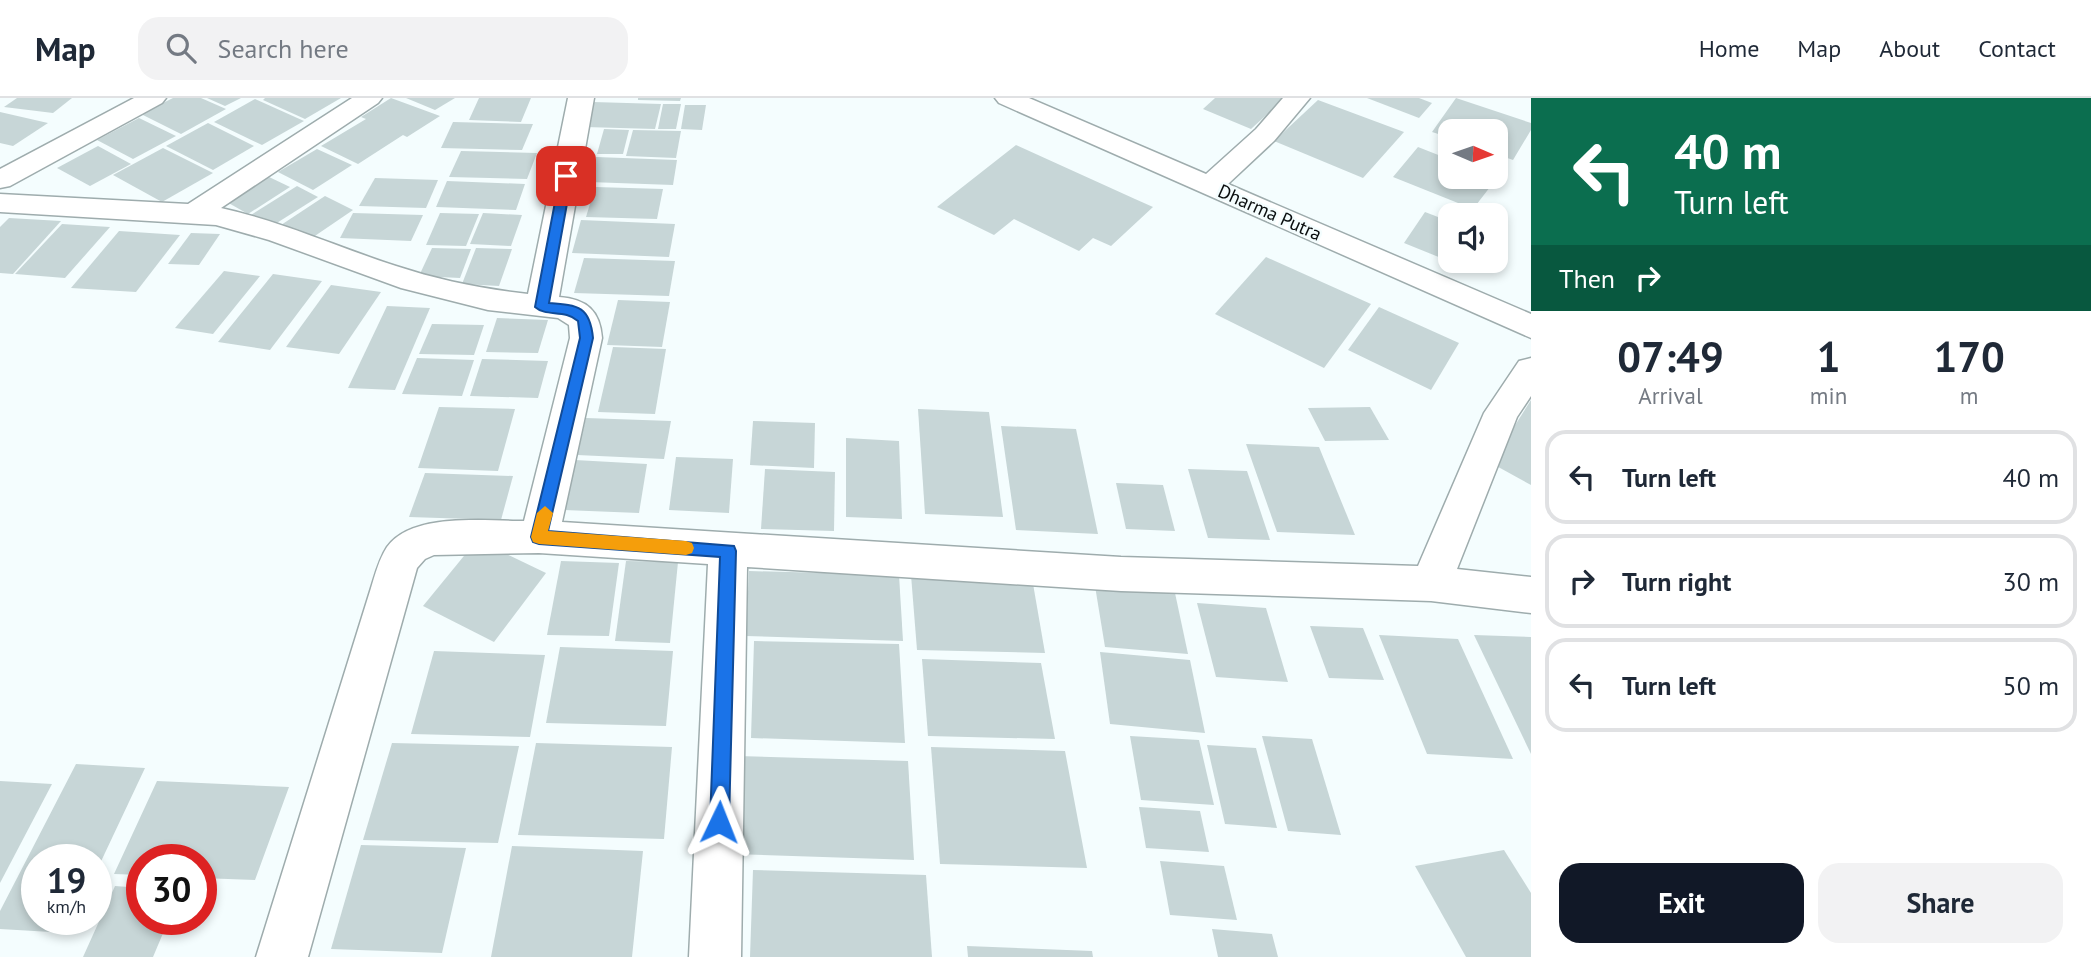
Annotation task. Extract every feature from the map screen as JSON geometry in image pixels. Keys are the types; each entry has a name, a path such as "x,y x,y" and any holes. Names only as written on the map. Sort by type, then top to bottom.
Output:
{"street":[{"path":"54,151 109,98"},
{"path":"0,180 153,98"},
{"path":"194,213 369,98"},
{"path":"541,307 581,98"},
{"name":"Dharma Putra","path":"1008,98 1531,327"},
{"path":"1210,186 1265,135 1297,98"},
{"path":"0,203 218,215 255,225 365,266 448,291 565,309 578,314 584,320 586,338 539,537"},
{"path":"1431,584 1501,413 1531,370"},
{"path":"282,957 400,560 411,547 432,539 539,537 1121,574 1431,584 1531,596"},
{"path":"715,957 728,551"}],"building":[{"path":"17,98 72,98 53,113 4,107"},
{"path":"173,98 201,98 226,109 181,134 141,114"},
{"path":"207,98 241,98 225,106"},
{"path":"341,98 305,119 263,100"},
{"path":"391,98 440,116 407,137 403,135 358,164 321,146 366,119 361,117"},
{"path":"406,98 455,98 435,110"},
{"path":"479,98 531,98 521,122 469,120"},
{"path":"638,98 681,98 680,101"},
{"path":"1215,98 1285,98 1251,129 1203,109"},
{"path":"1367,98 1419,98 1432,103 1419,118"},
{"path":"1456,98 1531,123 1531,130 1513,160 1508,158 1508,119 1441,119"},
{"path":"255,99 304,121 262,145 214,122"},
{"path":"1318,100 1404,132 1363,178 1274,141"},
{"path":"593,102 661,104 655,129 585,127"},
{"path":"663,104 681,104 676,129 658,129"},
{"path":"685,105 706,105 702,130 681,129"},
{"path":"0,112 48,123 13,146 0,143"},
{"path":"139,118 176,136 133,159 97,140"},
{"path":"453,122 533,124 522,150 441,148"},
{"path":"208,123 254,146 213,170 166,146"},
{"path":"1438,124 1438,134 1432,132"},
{"path":"604,129 629,130 623,154 597,154"},
{"path":"633,130 681,131 676,158 626,156"},
{"path":"1016,145 1153,207 1111,246 1093,238 1079,251 1014,219 994,235 937,207"},
{"path":"98,146 131,164 90,186 57,168"},
{"path":"1418,147 1438,155 1438,189 1488,189 1478,203 1458,203 1393,177"},
{"path":"163,148 213,173 162,202 113,175"},
{"path":"317,149 352,165 313,190 278,172"},
{"path":"461,151 537,153 527,179 449,177"},
{"path":"596,157 677,160 673,185 589,182"},
{"path":"267,176 290,187 248,214 225,201"},
{"path":"375,178 438,180 426,208 359,206"},
{"path":"447,181 525,184 516,210 436,207"},
{"path":"297,186 318,197 272,226 251,215"},
{"path":"595,187 663,189 657,219 586,217"},
{"path":"325,196 353,210 306,242 278,227"},
{"path":"1425,212 1438,217 1438,257 1404,243"},
{"path":"353,213 423,215 411,241 340,238"},
{"path":"440,213 479,214 466,246 426,245"},
{"path":"483,213 522,215 511,246 470,244"},
{"path":"9,218 61,221 13,274 0,273 0,227"},
{"path":"581,220 675,224 669,257 572,253"},
{"path":"62,224 110,227 65,278 15,274"},
{"path":"119,231 180,235 136,292 71,288"},
{"path":"191,233 220,234 199,265 168,264"},
{"path":"432,248 471,249 460,278 419,276"},
{"path":"476,248 512,249 499,286 462,284"},
{"path":"1266,257 1371,304 1324,368 1215,314"},
{"path":"584,258 675,261 669,296 574,293"},
{"path":"224,271 260,276 213,334 175,328"},
{"path":"273,274 322,281 270,350 218,342"},
{"path":"331,285 381,292 339,354 286,347"},
{"path":"618,300 670,302 662,347 607,345"},
{"path":"387,306 430,308 395,390 348,388"},
{"path":"1379,307 1459,343 1431,390 1348,350"},
{"path":"497,318 548,320 538,353 486,352"},
{"path":"432,324 484,325 474,355 419,354"},
{"path":"613,347 666,349 655,414 598,412"},
{"path":"417,358 474,360 462,396 402,394"},
{"path":"482,359 548,361 538,398 470,396"},
{"path":"1531,400 1531,485 1491,463"},
{"path":"439,407 515,409 498,471 418,468"},
{"path":"1370,407 1389,440 1325,441 1308,408"},
{"path":"918,409 989,412 1003,517 925,514"},
{"path":"586,418 671,421 664,459 577,455"},
{"path":"753,421 815,423 814,468 750,465"},
{"path":"1001,426 1076,429 1098,534 1016,530"},
{"path":"846,438 899,441 902,519 846,517"},
{"path":"1246,444 1319,447 1355,535 1277,532"},
{"path":"676,457 733,459 729,513 669,510"},
{"path":"575,460 647,464 639,513 564,510"},
{"path":"765,469 835,472 834,531 761,529"},
{"path":"1188,469 1247,471 1270,540 1208,538"},
{"path":"425,473 513,476 501,520 409,517"},
{"path":"1116,483 1163,485 1175,531 1126,529"},
{"path":"477,540 546,573 494,642 423,606"},
{"path":"561,561 619,563 609,636 547,635"},
{"path":"626,561 678,562 670,643 615,641"},
{"path":"749,571 899,575 903,641 746,636"},
{"path":"911,575 1032,578 1045,653 917,650"},
{"path":"1095,586 1175,593 1188,654 1105,647"},
{"path":"1197,603 1266,608 1288,682 1216,677"},
{"path":"1310,626 1363,628 1384,680 1329,678"},
{"path":"1379,635 1458,639 1513,759 1427,754"},
{"path":"1474,635 1531,637 1531,754"},
{"path":"754,641 899,644 905,743 751,738"},
{"path":"560,647 673,651 666,726 546,723"},
{"path":"434,651 545,655 530,737 411,734"},
{"path":"1100,652 1190,660 1205,733 1110,724"},
{"path":"922,659 1041,663 1055,739 928,736"},
{"path":"1130,736 1199,740 1214,805 1141,800"},
{"path":"1262,736 1312,739 1341,835 1288,831"},
{"path":"392,743 519,746 498,843 363,840"},
{"path":"536,743 672,747 664,839 518,835"},
{"path":"1207,745 1256,748 1277,828 1225,824"},
{"path":"931,747 1065,751 1087,868 940,864"},
{"path":"738,756 908,761 914,860 732,854"},
{"path":"76,764 145,768 109,844 35,844"},
{"path":"0,781 52,784 0,883"},
{"path":"157,781 289,787 255,880 217,879 217,844 128,844"},
{"path":"1139,807 1200,811 1209,852 1146,848"},
{"path":"361,845 466,848 442,953 331,949"},
{"path":"512,846 643,851 632,957 491,957"},
{"path":"126,848 126,874 114,874"},
{"path":"1504,850 1531,893 1531,957 1466,957 1415,866"},
{"path":"1160,861 1224,866 1237,920 1170,915"},
{"path":"21,870 21,930 0,929 0,911"},
{"path":"753,870 926,875 932,957 750,957"},
{"path":"115,886 126,887 126,935 162,935 153,957 83,957 93,935 112,935 112,893"},
{"path":"1212,929 1272,934 1278,957 1218,957"},
{"path":"967,946 1092,951 1093,957 968,957"}],"slow traffic":[{"path":"545,513 539,537 686,548"}],"route":[{"path":"566,176 541,307 565,309 578,314 584,320 586,338 539,537 728,551 719,822"}]}
